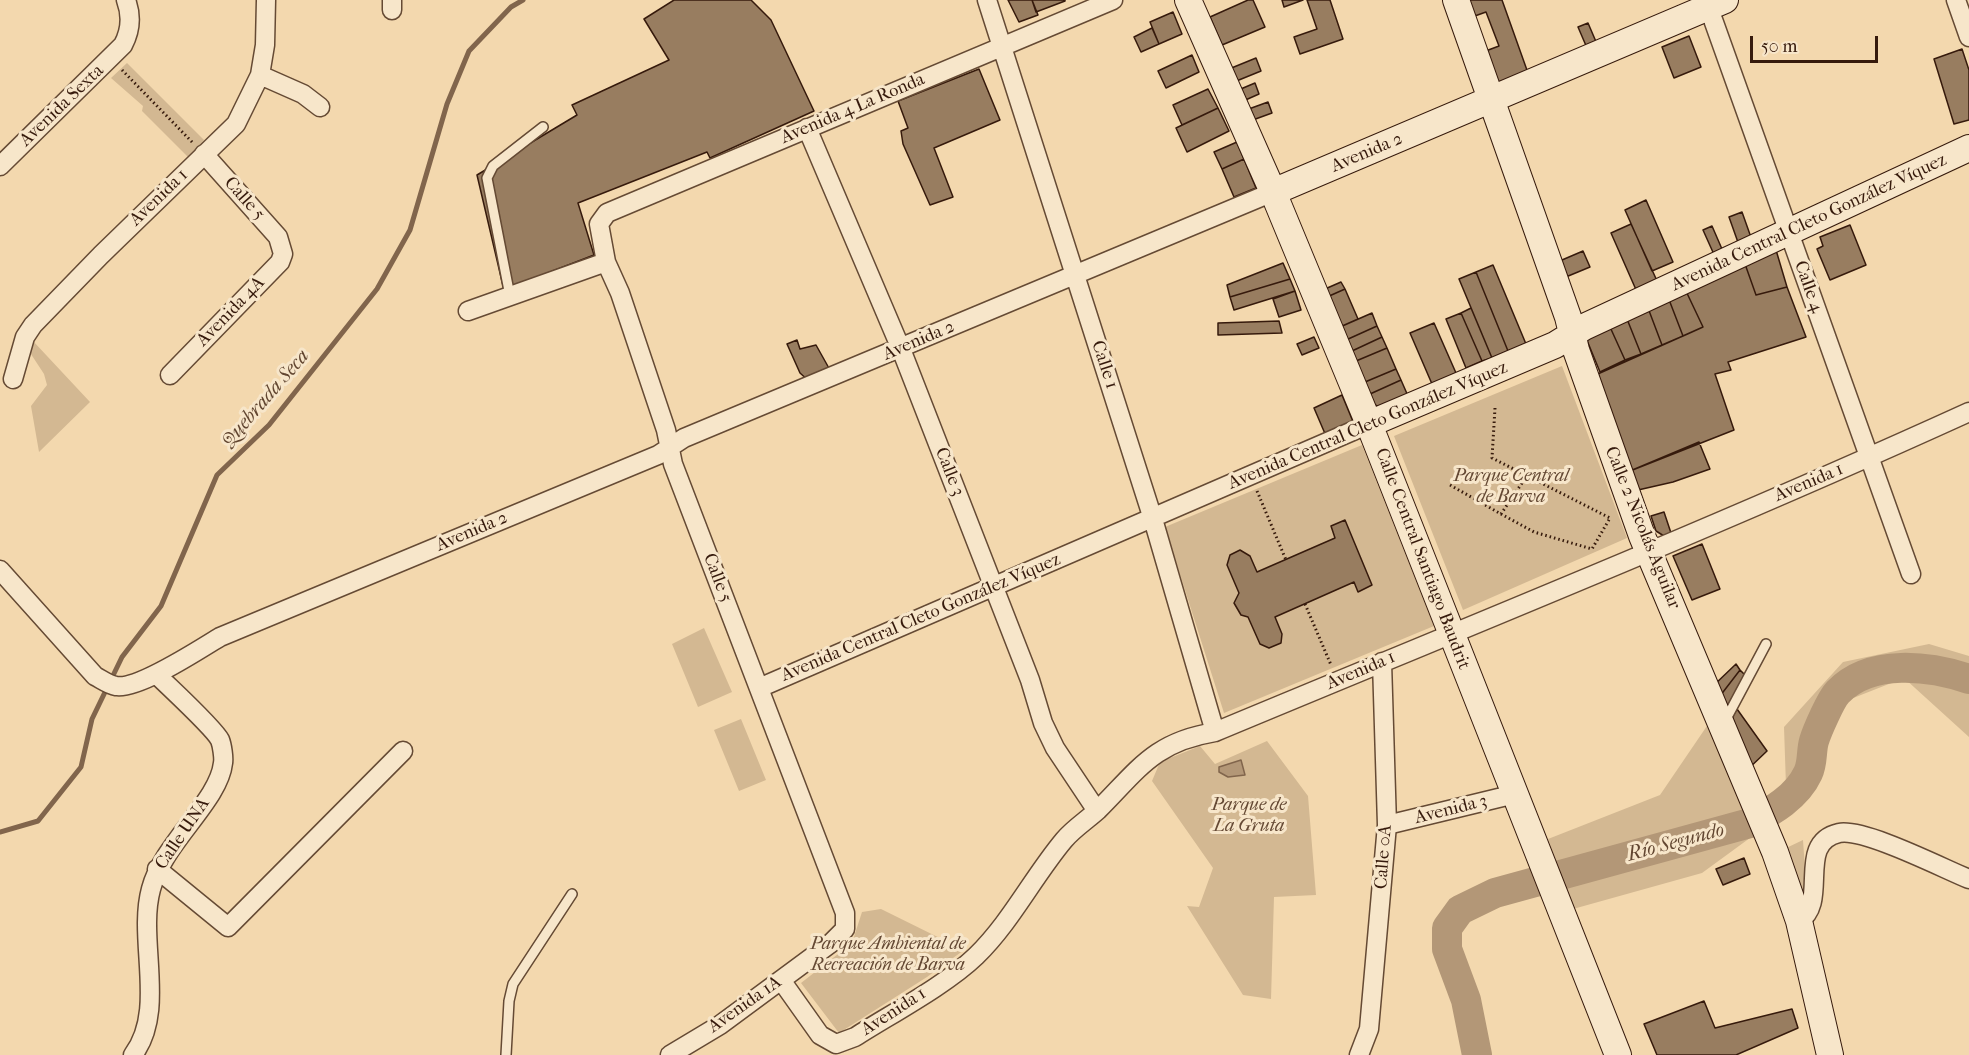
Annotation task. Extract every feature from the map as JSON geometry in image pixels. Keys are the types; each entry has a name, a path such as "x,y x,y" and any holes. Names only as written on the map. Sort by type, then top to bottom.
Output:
{"main road":[{"name":"Calle Central Santiago Baudrit","path":"1188,0 1273,192 1369,424 1618,1055"},
{"name":"Calle 2 Nicolás Aguilar","path":"1456,0 1576,350 1648,551 1775,852 1799,921 1830,1055"},
{"name":"Avenida 2","path":"1273,192 1491,100 1713,2"},
{"name":"Avenida Central Cleto González Víquez","path":"1369,424 1555,345 1572,334 1969,148"}],"street":[{"path":"117,52 129,34 131,18 126,0"},
{"name":"Avenida 1","path":"13,379 25,337 33,325 236,124 260,75 265,45 266,0"},
{"name":"Calle 1","path":"987,0 1153,519 1215,732"},
{"name":"Avenida 4 La Ronda","path":"599,224 607,213 1113,0"},
{"path":"1956,0 1969,37"},
{"name":"Calle 4","path":"1713,2 1789,233 1911,574"},
{"name":"Avenida Sexta","path":"1,162 117,52"},
{"path":"260,75 303,94 320,107"},
{"name":"Calle 3","path":"807,128 901,349 994,585 1030,680 1043,723 1055,748 1096,811"},
{"name":"Calle 5","path":"204,154 278,237 282,245"},
{"name":"Avenida 2","path":"0,570 91,672 116,686 127,685 156,674 220,637 647,459 684,438 1273,192"},
{"name":"Calle 5","path":"599,224 606,262 620,293 670,447 673,464 845,913 845,929"},
{"name":"Avenida 4A","path":"170,375 280,262 282,245"},
{"path":"468,311 606,262"},
{"name":"Avenida 1","path":"781,980 820,1035 836,1044 855,1037 975,957 998,931 1065,838 1096,811 1135,771 1168,745 1188,736 1215,732 1451,634 1869,457 1969,412"},
{"name":"Avenida Central Cleto González Víquez","path":"759,688 1369,424"},
{"name":"Calle 0A","path":"1360,1052 1369,1029 1387,825 1382,662"},
{"name":"Calle UNA","path":"133,1055 147,1028 150,891 157,869 170,847 216,786 224,762 220,740 156,674"},
{"path":"157,869 228,927 403,751"},
{"name":"Avenida 3","path":"1387,825 1515,794"},
{"path":"1799,921 1808,916 1813,907 1817,851 1828,838 1839,834 1862,835 1969,879"},
{"name":"Avenida 1A","path":"670,1055 720,1025 831,943 845,929"}],"lane":[{"path":"510,296 487,178 493,166 543,127"},
{"path":"1722,726 1766,644"},
{"path":"506,1055 508,1001 513,984 572,894"}],"path":[{"path":"117,52 204,154"},
{"path":"1450,485 1534,532 1592,549 1610,518 1492,458 1495,408"},
{"path":"1501,514 1526,477"},
{"path":"1256,489 1286,560"},
{"path":"1305,604 1333,669"}],"green space":[{"path":"127,63 204,140 188,157 142,111 143,106 111,78"},
{"path":"33,341 90,402 39,452 31,406 47,385 44,374 27,348"},
{"name":"Parque Central de Barva","path":"1562,366 1627,538 1463,610 1394,436"},
{"path":"1362,445 1434,626 1224,713 1165,527","holes":["1345,520 1371,585 1358,592 1354,582 1275,617 1282,634 1281,643 1269,648 1260,644 1248,617 1241,615 1235,603 1239,593 1227,566 1230,555 1241,550 1250,556 1257,572 1335,538 1331,526"]},
{"path":"704,628 732,692 698,707 672,644"},
{"path":"1929,644 1969,656 1969,737 1904,678 1828,708 1786,786 1784,727 1843,662"},
{"path":"741,719 766,780 739,791 714,730"},
{"path":"1711,720 1754,835 1702,873 1573,909 1548,839 1660,795"},
{"name":"Parque de La Gruta","path":"1267,741 1308,796 1316,895 1274,897 1271,999 1243,995 1187,906 1199,907 1213,868 1152,781 1160,762 1200,746 1215,764"},
{"path":"1803,840 1806,884 1800,895 1782,850"},
{"name":"Parque Ambiental de Recreación de Barva","path":"881,909 964,950 927,977 839,1033 801,983 852,943 862,912"}],"shaded area":[{"path":"1241,760 1245,775 1228,777 1219,772 1219,767"}],"building":[{"path":"674,0 751,0 771,20 814,111 710,158 707,152 578,203 594,255 504,290 477,175 577,115 572,105 669,60 644,19"},
{"path":"1008,0 1032,0 1038,15 1019,22"},
{"path":"1032,0 1065,0 1065,1 1036,12"},
{"path":"1248,0 1253,0 1265,27 1222,45 1210,17"},
{"path":"1282,0 1303,0 1284,7"},
{"path":"1307,0 1330,0 1343,39 1300,54 1294,37 1317,29"},
{"path":"1466,0 1502,0 1528,73 1495,85 1483,52 1499,46 1486,12 1472,17"},
{"path":"1173,12 1182,34 1159,44 1150,22"},
{"path":"1588,23 1597,44 1587,48 1578,27"},
{"path":"1152,28 1159,44 1141,52 1134,37"},
{"path":"1689,36 1701,67 1674,78 1662,47"},
{"path":"1962,49 1969,70 1969,120 1954,124 1934,59"},
{"path":"1192,55 1199,72 1166,88 1158,71"},
{"path":"1256,58 1261,71 1234,82 1229,69"},
{"path":"979,69 1000,120 934,148 953,197 930,205 903,144 901,131 908,128 898,101"},
{"path":"1255,83 1259,94 1241,102 1236,91"},
{"path":"1208,89 1218,108 1182,125 1173,105"},
{"path":"1268,102 1272,113 1250,121 1246,110"},
{"path":"1218,108 1229,131 1187,152 1176,128"},
{"path":"1237,142 1244,159 1222,169 1214,152"},
{"path":"1244,159 1256,188 1234,197 1222,169"},
{"path":"1646,200 1673,262 1652,271 1625,210"},
{"path":"1742,212 1753,243 1740,248 1729,217"},
{"path":"1631,224 1658,283 1637,292 1611,233"},
{"path":"1850,225 1866,265 1830,280 1817,249 1823,246 1820,237"},
{"path":"1712,226 1725,256 1716,259 1703,230"},
{"path":"1776,250 1787,287 1756,295 1745,264"},
{"path":"1583,251 1590,267 1561,279 1555,263"},
{"path":"1283,263 1290,279 1230,297 1227,285"},
{"path":"1745,264 1756,295 1787,287 1806,337 1728,362 1731,370 1715,374 1734,430 1630,471 1591,377 1703,327 1685,289"},
{"path":"1493,265 1526,344 1508,351 1476,272"},
{"path":"1476,272 1508,351 1492,358 1459,279"},
{"path":"1290,279 1295,291 1234,310 1230,297"},
{"path":"1341,282 1345,289 1327,297 1325,289"},
{"path":"1345,289 1358,319 1340,327 1327,297"},
{"path":"1685,289 1703,327 1683,336 1668,297"},
{"path":"1295,291 1301,310 1279,317 1273,299"},
{"path":"1668,297 1683,336 1662,345 1648,308"},
{"path":"1471,308 1492,358 1482,361 1461,313"},
{"path":"1648,308 1662,345 1641,354 1627,319"},
{"path":"1372,313 1377,326 1346,340 1340,327"},
{"path":"1461,313 1482,361 1466,368 1446,319"},
{"path":"1627,319 1641,354 1625,360 1610,327"},
{"path":"1279,321 1282,333 1218,335 1218,323"},
{"path":"1434,323 1456,373 1432,384 1410,333"},
{"path":"1377,326 1382,337 1352,351 1346,340"},
{"path":"1610,327 1625,360 1600,372 1586,338"},
{"path":"1314,337 1319,348 1302,355 1297,344"},
{"path":"1382,337 1387,348 1356,361 1352,351"},
{"path":"797,340 800,349 816,345 830,370 810,382 800,373 787,344"},
{"path":"1387,348 1396,369 1365,382 1356,361"},
{"path":"1396,369 1401,380 1370,394 1365,382"},
{"path":"1401,380 1408,396 1383,408 1375,405 1370,394"},
{"path":"1342,395 1354,424 1326,436 1314,408"},
{"path":"1699,442 1710,469 1673,482 1638,490 1630,471"},
{"path":"1664,512 1671,533 1664,536 1656,531 1651,516"},
{"path":"1345,520 1372,585 1358,592 1354,582 1275,617 1282,634 1281,643 1269,648 1260,644 1248,617 1241,615 1234,603 1239,593 1227,565 1230,555 1240,550 1250,556 1257,572 1335,538 1331,526"},
{"path":"1702,544 1720,589 1692,600 1673,556"},
{"path":"1736,664 1740,670 1720,696 1713,686"},
{"path":"1740,670 1745,675 1727,707 1720,696"},
{"path":"1737,709 1767,751 1745,772 1727,725"},
{"path":"1744,858 1750,874 1723,885 1716,869"},
{"path":"1704,1001 1715,1028 1792,1009 1798,1028 1736,1055 1657,1055 1644,1024"}],"waterway":[{"name":"Quebrada Seca","path":"0,832 38,821 81,767 92,719 122,657 161,606 217,475 269,425 377,289 410,230 447,104 469,51 511,7 523,0"},
{"name":"Río Segundo","path":"1477,1055 1466,1000 1447,949 1447,928 1460,910 1495,893 1750,823 1767,814 1791,796 1803,782 1810,769 1816,736 1835,696 1852,681 1867,674 1901,668 1919,668 1969,679"}]}
